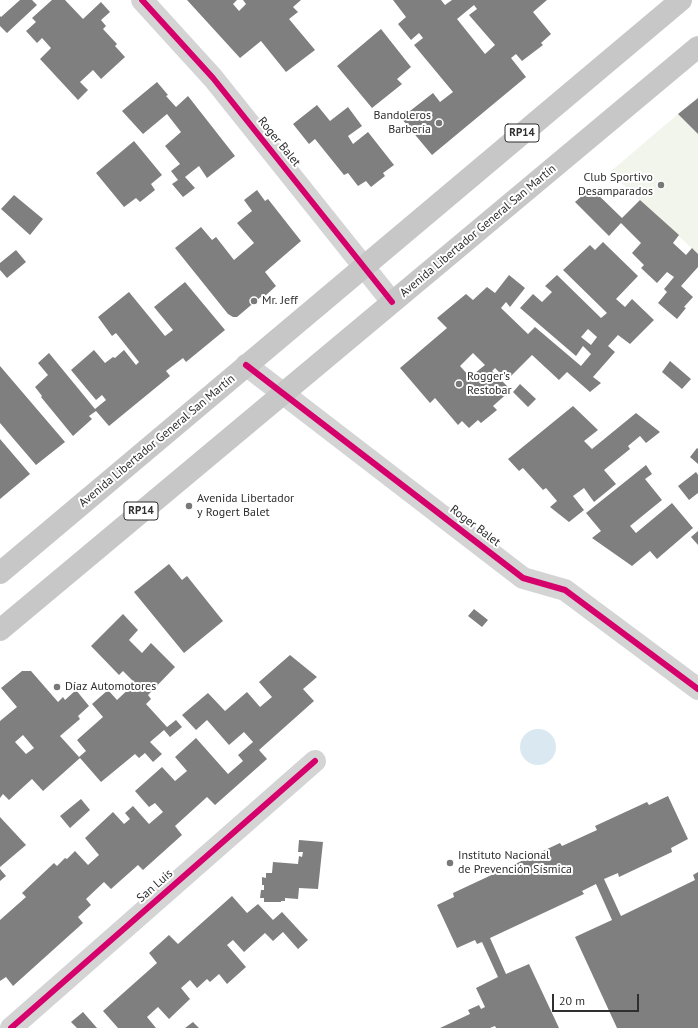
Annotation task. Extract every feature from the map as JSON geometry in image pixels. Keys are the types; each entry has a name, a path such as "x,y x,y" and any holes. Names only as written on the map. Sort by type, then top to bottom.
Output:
{"main road":[{"name":"Avenida Libertador General San Martín","path":"0,573 681,0"},
{"name":"Avenida Libertador General San Martín","path":"0,630 698,47"}],"street":[{"name":"Roger Balet","path":"142,0 213,78 392,302"},
{"name":"Roger Balet","path":"246,366 523,578 565,590 698,689"},
{"name":"San Luis","path":"11,1028 315,761"}],"shaded area":[{"name":"Club Sportivo Desamparados","path":"678,114 698,134 698,254 610,172"},
{"path":"542,729 551,734 555,740 555,754 551,760 542,765 534,765 525,760 521,754 520,743 525,734 531,730"}],"building":[{"path":"20,0 32,0 37,5 7,33 0,26 0,16 1,17"},
{"path":"52,0 65,0 83,19 101,2 110,12 101,20 106,26 103,29 117,44 115,46 125,57 101,79 93,70 80,82 88,90 78,100 40,59 51,48 42,38 37,43 26,31 36,22 32,18"},
{"path":"187,0 237,0 233,4 239,11 246,4 243,0 301,0 293,7 298,12 289,19 315,50 286,72 261,41 240,58"},
{"path":"393,0 441,0 445,5 452,0 547,0 533,12 551,34 541,43 543,45 522,61 516,54 511,58 526,77 432,155 401,118 433,93 440,102 453,92 414,45 423,38 419,33 411,40 398,24 406,17","holes":["474,5 477,9 469,15 495,45 485,54 457,19"]},
{"path":"381,29 411,67 397,79 402,84 372,108 337,66"},
{"path":"157,82 168,95 166,96 176,107 188,96 235,156 207,178 199,166 185,177 195,188 183,197 172,184 178,180 171,171 180,164 165,146 181,132 167,114 143,134 122,111"},
{"path":"698,98 698,134 678,114"},
{"path":"317,105 330,121 348,107 362,126 348,136 353,144 368,132 394,165 383,173 385,176 371,187 366,181 358,186 348,173 344,175 315,139 309,144 293,124"},
{"path":"134,141 162,175 151,184 155,190 140,202 136,198 124,207 96,173"},
{"path":"591,188 622,218 640,200 679,235 673,243 686,255 692,248 698,254 698,267 681,286 693,297 684,307 686,308 677,319 658,303 667,292 664,289 674,277 667,272 657,283 641,268 644,265 632,253 641,243 621,223 609,236 575,202"},
{"path":"257,190 265,201 268,199 301,241 265,272 276,286 237,317 233,317 228,314 175,248 201,227 212,240 216,237 234,260 254,243 237,223 252,211 244,200"},
{"path":"14,195 43,219 30,235 1,209"},
{"path":"603,242 638,276 616,299 625,307 632,299 654,320 630,344 618,335 608,346 615,352 593,377 601,383 590,392 567,372 559,380 532,355 507,380 495,368 492,371 511,390 493,406 497,410 481,423 478,420 469,428 462,421 458,425 435,398 430,403 400,368 447,328 437,318 466,294 473,300 487,287 495,293 509,275 525,288 510,307 506,302 501,308 528,334 535,327 581,366 591,354 583,346 576,356 520,308 533,294 542,302 552,292 545,286 557,275 601,318 607,313 563,270 590,245 595,250","holes":["588,329 597,337 591,345 581,337","473,353 485,365 470,377 460,366"]},
{"path":"16,250 26,262 7,278 0,270 0,263"},
{"path":"185,282 225,330 186,362 183,358 166,371 170,376 109,426 96,411 89,416 92,419 73,436 41,397 42,396 35,387 48,375 38,363 49,353 95,409 106,400 102,395 96,400 71,370 94,350 105,363 113,357 115,358 124,350 136,365 139,362 116,333 112,336 98,317 129,292 165,336 173,330 154,307"},
{"path":"670,361 691,379 682,389 662,372"},
{"path":"0,366 65,442 36,465 0,423"},
{"path":"520,384 536,399 528,407 513,392"},
{"path":"573,406 598,430 584,441 592,449 636,413 660,432 646,443 640,436 628,446 630,449 604,470 616,484 594,502 584,488 573,496 584,510 569,522 550,507 557,501 546,488 543,490 523,468 519,471 508,459"},
{"path":"0,439 30,474 0,499"},
{"path":"697,448 698,449 698,464 690,457"},
{"path":"646,465 652,474 645,479 662,500 630,526 636,533 672,503 693,528 657,559 650,551 632,566 592,538 601,531 586,513"},
{"path":"696,472 698,475 698,493 689,500 678,486"},
{"path":"698,531 698,545 691,537"},
{"path":"169,564 182,580 187,576 223,621 184,653 134,592"},
{"path":"474,609 488,620 482,627 468,616"},
{"path":"123,614 138,630 129,640 142,653 151,643 175,667 148,695 151,699 146,704 167,727 176,720 182,727 170,737 164,730 150,742 162,754 153,762 145,753 139,758 135,754 101,782 80,758 43,791 32,779 9,800 3,794 0,798 0,721 17,707 1,688 22,671 31,671 58,702 63,697 65,700 76,690 89,706 78,716 80,719 60,736 79,757 86,751 77,740 103,717 92,704 108,690 117,700 135,683 123,671 119,675 91,646","holes":["23,735 34,748 26,754 15,742"]},
{"path":"290,655 317,677 303,689 314,701 259,750 267,759 215,805 207,797 175,826 182,835 143,870 138,865 111,889 104,882 86,899 91,905 78,917 83,923 13,986 6,977 0,981 0,920 26,897 22,893 54,863 57,866 75,851 88,865 99,855 85,838 113,812 124,824 130,819 125,813 133,806 149,824 163,812 155,803 149,807 135,791 162,767 175,781 187,771 175,757 196,738 228,774 243,761 238,755 253,742 244,732 229,745 207,720 196,730 182,715 208,693 225,711 247,692 260,707 272,697 259,682"},
{"path":"668,796 688,839 671,848 672,852 619,877 618,873 604,879 621,916 695,880 693,875 698,872 698,1028 617,1028 575,937 612,920 596,884 582,891 584,894 490,938 506,974 529,964 559,1028 496,1028 495,1026 490,1028 440,1028 470,1014 468,1010 479,1005 481,1009 485,1007 476,988 498,977 482,942 477,944 475,940 457,948 437,905 454,897 453,893 560,843 562,846 597,830 595,826 647,802 649,805"},
{"path":"81,799 90,810 70,828 60,816"},
{"path":"0,817 26,845 0,867"},
{"path":"299,840 323,842 318,889 299,888 298,899 285,898 285,901 281,902 264,902 264,898 260,898 261,890 264,890 264,885 262,885 262,877 266,878 266,873 272,873 273,862 298,864 299,856 302,857 303,852 298,852"},
{"path":"0,869 6,876 0,881"},
{"path":"232,896 247,913 258,904 273,920 282,912 308,940 298,949 283,932 273,941 265,933 244,952 233,940 227,945 246,967 227,984 219,974 210,982 207,979 197,988 190,980 181,988 190,999 169,1019 158,1007 147,1017 156,1028 118,1028 103,1011 157,963 149,953 169,935 178,944"},
{"path":"83,1012 97,1028 77,1028 71,1022"},
{"path":"193,1022 199,1028 185,1028"}],"cycle path":[{"path":"142,0 213,78 392,302"},
{"path":"246,365 523,578 565,590 698,689"},
{"path":"11,1028 315,761"}],"place":[{"name":"Bandoleros Barbería","path":"439,123"},
{"name":"Club Sportivo Desamparados","path":"661,185"},
{"name":"Mr. Jeff","path":"254,301"},
{"name":"Rogger's Restobar","path":"459,384"},
{"name":"Avenida Libertador y Rogert Balet","path":"189,506"},
{"name":"Díaz Automotores","path":"57,687"},
{"name":"Instituto Nacional de Prevención Sísmica","path":"450,863"}]}
